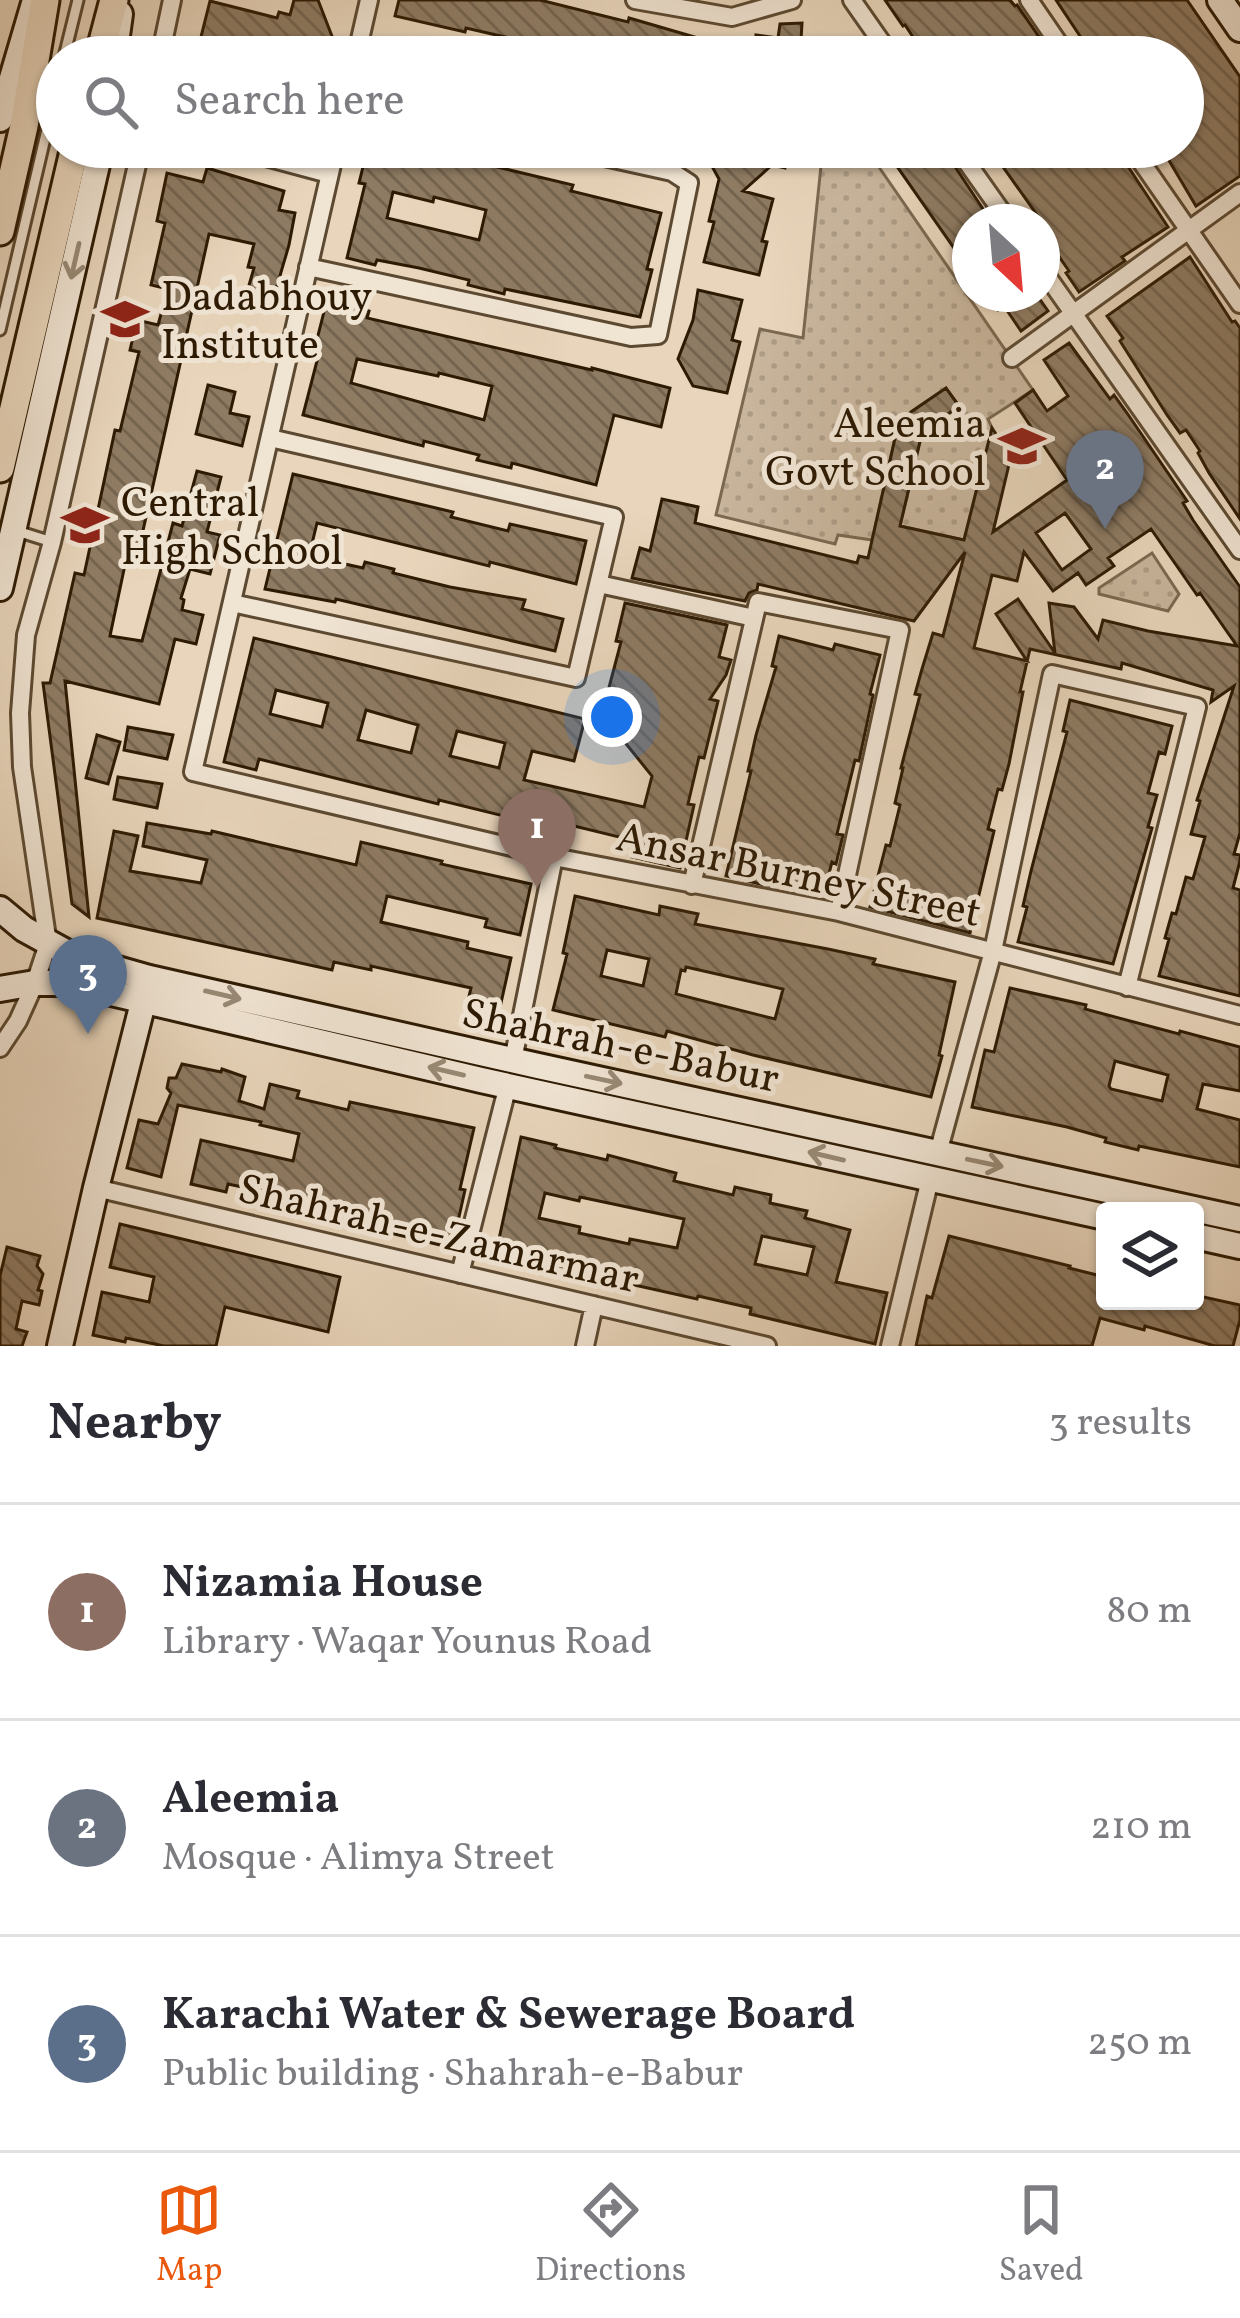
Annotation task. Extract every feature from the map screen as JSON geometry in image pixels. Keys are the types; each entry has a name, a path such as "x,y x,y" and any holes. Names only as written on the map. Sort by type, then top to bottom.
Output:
{"main road":[{"path":"0,231 12,122 35,0"},
{"path":"12,122 45,0"},
{"path":"117,36 118,0"},
{"path":"1220,0 1240,29"},
{"path":"0,468 70,168"},
{"path":"0,588 96,168"},
{"name":"Shahrah-e-Babur","path":"0,909 48,944 146,989"},
{"name":"Shahrah-e-Babur","path":"0,989 35,983 146,989 511,1073 869,1166 1096,1215"},
{"path":"60,1346 146,989"},
{"name":"Shahrah-e-Babur","path":"511,1073 877,1140 1240,1219"},
{"path":"869,1166 877,1140"},
{"path":"1204,1238 1240,1246"}],"street":[{"path":"164,36 172,0"},
{"path":"361,36 369,0"},
{"path":"635,0 732,16 792,0"},
{"path":"851,0 877,36"},
{"path":"1029,0 1054,36"},
{"path":"0,1048 18,1021 48,944 22,767 20,713 26,635 52,542 135,168"},
{"path":"307,168 329,174"},
{"name":"Ansar Burney Street","path":"330,168 193,772 554,857 839,912 1240,1015"},
{"path":"308,267 631,337 658,335 689,183 654,168"},
{"path":"971,168 996,204"},
{"path":"1146,168 1240,304"},
{"path":"1012,358 1240,194"},
{"path":"1060,294 1240,550"},
{"path":"232,603 576,678 599,584 614,517 270,438"},
{"path":"599,584 754,618"},
{"path":"692,885 758,602 900,630 839,912"},
{"path":"938,1153 993,952 1052,674 1197,707 1127,988"},
{"path":"460,1274 511,1073 554,857"},
{"path":"890,1346 930,1180"},
{"name":"Shahrah-e-Zamarmar","path":"96,1188 767,1346"},
{"path":"585,1346 594,1305"}],"lane":[{"path":"69,36 78,0"},
{"path":"0,330 38,168"},
{"path":"13,529 52,542"}],"shaded area":[{"path":"821,168 880,168 952,273 952,312 979,312 1033,390 988,419 992,428 964,540 900,526 922,433 959,406 946,388 898,425 872,540 838,535 835,544 716,515 760,329 803,338"},
{"path":"1152,553 1179,594 1168,611 1099,594 1099,588"}],"building":[{"path":"294,0 318,0 332,36 201,36 210,1 277,18 279,12 290,15"},
{"path":"399,0 540,0 691,36 501,36 395,16"},
{"path":"885,0 1010,0 1038,36 912,36"},
{"path":"1056,0 1187,0 1240,77 1240,176 1196,206 1173,168 1204,168 1204,36 1080,36"},
{"path":"802,23 801,36 778,36 780,24"},
{"path":"207,168 284,191 279,210 295,213 269,313 243,306 254,268 248,267 254,244 209,234 136,562 126,560 110,636 142,641 173,523 182,526 197,471 221,477 207,532 220,535 210,574 190,569 181,598 182,610 203,615 196,644 175,639 159,704 65,681 89,917 72,904 43,683 50,683 75,573 84,575 115,430 120,431 139,352 130,350 137,320 158,325 168,289 151,285 165,223 157,221 167,173 203,182"},
{"path":"363,168 501,168 661,213 640,317 505,289 504,294 419,268 347,258 365,184 359,183","holes":["393,192 433,202 434,197 486,210 479,240 387,218"]},
{"path":"713,168 769,168 743,191 773,199 759,275 704,262 719,179"},
{"path":"898,168 956,168 980,204 952,204 952,245"},
{"path":"1004,168 1129,168 1168,227 1079,292 1060,258 1060,204 1029,204"},
{"path":"1190,257 1240,328 1240,519 1186,430 1180,433 1167,415 1107,316"},
{"path":"698,290 742,300 732,340 740,342 727,393 693,386 678,359"},
{"path":"327,300 369,311 367,318 670,388 661,427 614,415 596,485 303,415 317,361 312,359","holes":["357,359 492,386 484,420 351,383"]},
{"path":"1008,312 1047,312 1021,331"},
{"path":"1069,343 1110,399 1114,395 1240,587 1240,833 1234,854 1240,855 1240,861 1233,888 1240,890 1240,996 1159,976 1172,913 1176,914 1186,877 1193,879 1205,837 1191,834 1197,800 1234,686 1211,702 1213,690 1122,663 1121,669 1030,649 1009,764 988,829 994,831 970,933 870,907 900,805 895,803 920,695 915,694 933,633 943,636 965,552 914,621 758,584 745,601 632,578 640,548 650,551 662,499 698,507 695,523 857,563 859,556 868,558 898,425 946,388 959,406 922,433 900,526 964,540 992,428 1011,456 993,532 1067,480 1015,403 1033,390 1047,411 1068,396 1044,360","holes":["1065,513 1091,549 1062,570 1036,533","1151,529 1237,646 1103,620 1098,639 1074,607 1049,603 1055,653 1018,599 996,614 1027,661 974,648 992,575 1017,581 1024,552 1053,591 1078,573 1086,585 1114,566 1108,558"]},
{"path":"208,385 235,392 230,413 249,417 242,446 196,434"},
{"path":"293,474 453,512 451,517 508,531 510,524 586,541 576,584 317,523 309,556 363,568 365,562 450,587 525,600 522,609 563,619 555,651 336,599 265,589"},
{"path":"625,603 727,625 719,657 731,660 710,699 718,701 688,804 694,805 680,868 632,857 636,841 566,824 563,835 535,828 536,824 259,759 256,770 224,762 254,638 585,719 574,761 532,751 524,780 644,807 652,776 602,714 621,642 616,641","holes":["276,690 328,703 322,727 270,714","366,710 418,725 411,753 358,740","457,731 505,743 499,768 450,756"]},
{"path":"779,636 833,650 835,644 880,655 859,761 855,760 837,834 843,835 824,893 771,879 769,886 726,876 756,735 776,667 772,666"},
{"path":"1070,700 1172,726 1148,793 1157,795 1148,827 1152,828 1113,964 1018,942 1067,732 1063,731"},
{"path":"128,727 173,735 167,759 124,750"},
{"path":"97,735 120,742 108,784 86,778"},
{"path":"118,777 162,784 157,808 114,799"},
{"path":"147,823 212,831 356,865 361,842 531,884 520,935 485,927 487,919 387,896 381,922 468,942 467,948 511,958 501,1003 469,996 471,988 371,966 371,970 334,962 332,970 97,918 114,831 138,836 130,871 201,883 207,860 143,846"},
{"path":"575,896 659,915 660,906 698,914 695,924 875,959 873,964 955,982 931,1097 667,1031 665,1037 553,1010 567,954 563,953","holes":["607,950 649,959 643,986 601,976","686,967 783,989 775,1019 676,994 681,970"]},
{"path":"1010,988 1240,1047 1240,1091 1203,1084 1197,1109 1240,1120 1240,1167 1139,1146 1138,1150 1067,1127 972,1107 985,1050 994,1052","holes":["1115,1061 1168,1075 1162,1101 1109,1086"]},
{"path":"182,1064 245,1077 239,1101 264,1109 270,1084 299,1091 297,1098 348,1110 350,1102 474,1128 452,1248 370,1228 372,1216 321,1205 318,1219 282,1211 285,1196 228,1184 226,1192 191,1184 201,1140 293,1161 299,1134 261,1122 178,1105 161,1177 127,1168 139,1120 158,1124 171,1093 169,1078 176,1078"},
{"path":"521,1137 676,1173 674,1181 733,1195 735,1187 771,1195 770,1203 807,1211 805,1218 850,1230 836,1282 887,1293 875,1344 750,1314 751,1308 496,1253","holes":["545,1193 684,1219 677,1248 630,1239 629,1244 539,1218","762,1236 814,1247 807,1275 755,1264"]},
{"path":"120,1224 340,1277 328,1332 225,1307 216,1346 164,1346 93,1335 102,1292 149,1302 154,1277 110,1267"},
{"path":"949,1236 1096,1275 1096,1310 1204,1310 1204,1297 1240,1305 1240,1320 1233,1346 1215,1346 1100,1318 1092,1346 916,1346 927,1296 932,1298"},
{"path":"7,1247 40,1256 37,1266 43,1274 39,1305 22,1301 16,1329 27,1332 22,1346 0,1346 0,1276"}],"place":[{"name":"Dadabhouy Institute","path":"125,319"},
{"name":"Aleemia Govt School","path":"1022,446"},
{"name":"Central High School","path":"85,525"},
{"name":"Aleemia","path":"1105,529"},
{"name":"Nizamia House","path":"537,888"},
{"name":"Karachi Water & Sewerage Board","path":"88,1034"}]}
